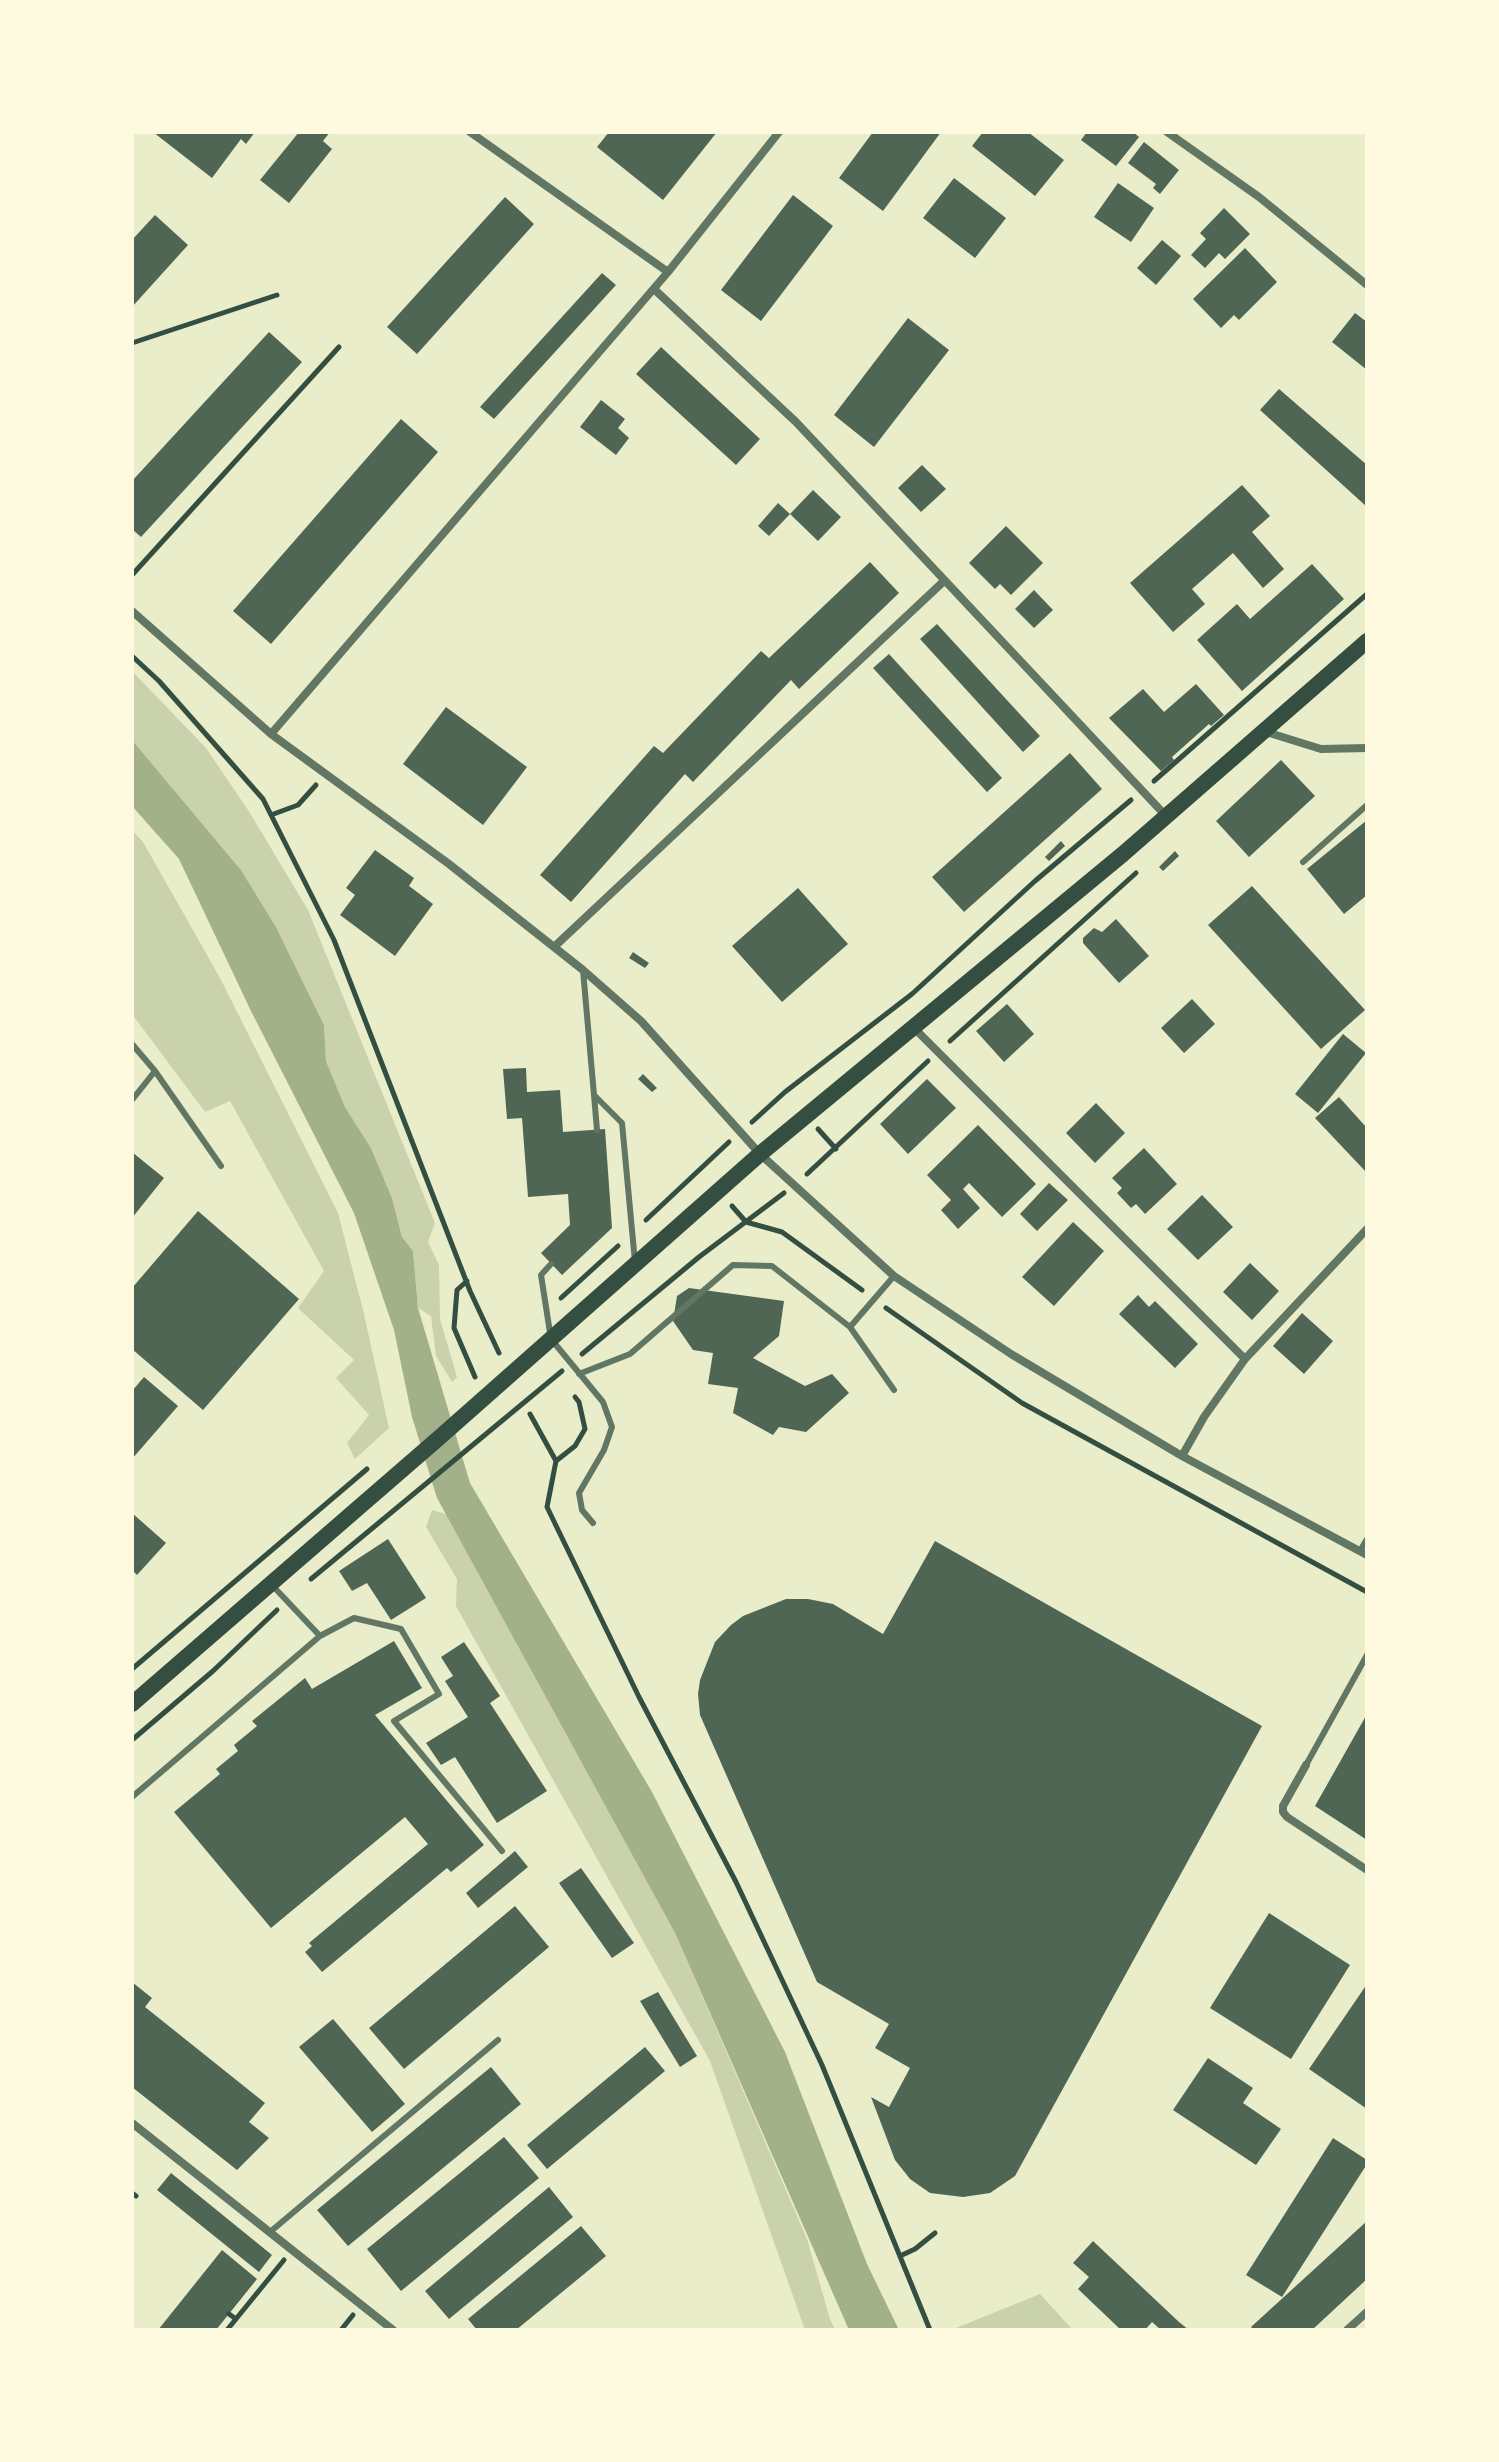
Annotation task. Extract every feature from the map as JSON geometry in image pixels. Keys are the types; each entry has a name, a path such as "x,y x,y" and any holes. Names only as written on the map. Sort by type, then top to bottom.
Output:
{"main road":[{"path":"132,1704 760,1154 1166,817 1367,641"}],"street":[{"path":"470,132 668,272"},
{"path":"271,734 654,289 779,132"},
{"path":"1167,132 1259,197 1367,285"},
{"path":"654,289 796,422 1166,817"},
{"path":"554,947 944,581"},
{"path":"132,611 271,734 449,864 583,970 641,1021 760,1154 894,1276 1011,1354 1182,1456 1363,1553"},
{"path":"1263,731 1321,749 1367,748"},
{"path":"913,1027 1245,1359"},
{"path":"1182,1456 1204,1417 1245,1359 1367,1229"},
{"path":"1306,1765 1283,1806 1283,1812 1367,1870"},
{"path":"132,2123 393,2330"},
{"path":"1347,2330 1367,2312"}],"lane":[{"path":"1303,862 1367,805"},
{"path":"583,970 597,1130"},
{"path":"132,1044 155,1071 221,1166"},
{"path":"132,1100 155,1071"},
{"path":"594,1095 622,1123 635,1264"},
{"path":"551,1264 541,1275 551,1339 603,1402 612,1427 604,1450 579,1493 582,1510 593,1523"},
{"path":"579,1374 630,1354 733,1265 772,1266 850,1327 894,1390"},
{"path":"850,1327 894,1276"},
{"path":"1363,1553 1367,1539"},
{"path":"271,1584 320,1636"},
{"path":"132,1797 320,1636 354,1618 401,1629 439,1694 394,1721 502,1851"},
{"path":"1306,1765 1367,1655"},
{"path":"270,2232 498,2040"}],"path":[{"path":"132,343 277,295"},
{"path":"132,575 339,347"},
{"path":"132,656 159,681 263,799 334,940 467,1281 499,1353"},
{"path":"271,815 298,805 326,774"},
{"path":"132,1740 213,1671 286,1601 699,1257 793,1186 1138,871"},
{"path":"746,1222 782,1232 1022,1403 1367,1592"},
{"path":"467,1281 457,1290 454,1328 475,1377"},
{"path":"557,1375 564,1384"},
{"path":"556,1461 575,1446 585,1429 579,1402 571,1393"},
{"path":"530,1414 556,1461 547,1507 639,1697 736,1882 822,2065 930,2330"},
{"path":"900,2256 935,2233"},
{"path":"227,2330 292,2250"},
{"path":"229,2314 236,2319"}],"shaded area":[{"path":"132,671 206,748 250,813 308,910 435,1223 428,1242 439,1265 440,1319 457,1377 452,1382 436,1356 431,1316 418,1308 413,1251 402,1237 392,1198 371,1148 345,1107 326,1061 324,1025 276,927 241,870 132,740"},
{"path":"132,740 241,870 276,927 324,1025 326,1061 345,1107 371,1148 392,1198 402,1237 413,1251 418,1308 470,1483 652,1792 785,2052 867,2264 899,2330 849,2330 675,1933 437,1498 412,1417 394,1330 354,1213 250,1009 179,859 132,806"},
{"path":"132,830 143,842 219,976 338,1213 389,1428 355,1459 347,1443 369,1415 336,1378 354,1360 298,1308 324,1271 230,1101 205,1112 132,1014"},
{"path":"432,1510 449,1515 675,1933 807,2239 835,2330 805,2330 710,2061 456,1606 457,1579 426,1527"},
{"path":"1040,2294 1073,2330 951,2330"}],"building":[{"path":"153,132 255,132 246,144 241,139 212,178"},
{"path":"299,132 330,132 323,141 332,149 289,203 260,180"},
{"path":"609,132 717,132 663,200 597,147"},
{"path":"873,132 941,132 883,211 839,178"},
{"path":"983,132 1028,132 1064,160 1035,196 972,146"},
{"path":"1087,132 1133,132 1139,137 1116,166 1081,140"},
{"path":"1144,142 1179,170 1160,194 1153,188 1156,184 1128,163"},
{"path":"954,178 1006,218 975,258 923,218"},
{"path":"1118,183 1154,208 1131,242 1094,217"},
{"path":"793,195 833,226 761,321 721,290"},
{"path":"505,197 534,224 417,354 387,327"},
{"path":"1224,208 1250,234 1225,259 1219,253 1205,268 1191,255 1206,239 1200,233"},
{"path":"155,215 188,245 132,307 132,240"},
{"path":"1162,240 1181,256 1156,285 1137,268"},
{"path":"1245,248 1277,282 1239,320 1234,315 1221,328 1193,299"},
{"path":"602,273 616,285 494,419 480,407"},
{"path":"1355,313 1367,322 1367,370 1332,342"},
{"path":"908,318 949,350 874,447 834,415"},
{"path":"269,332 302,362 141,537 132,529 132,481"},
{"path":"661,347 760,439 736,465 636,374"},
{"path":"1279,389 1367,465 1367,507 1260,410"},
{"path":"601,400 625,419 618,428 629,438 616,455 580,427"},
{"path":"401,419 438,452 271,644 233,611"},
{"path":"922,465 946,489 921,512 898,488"},
{"path":"1242,485 1270,516 1252,532 1284,569 1263,588 1233,553 1192,589 1205,604 1173,632 1130,583"},
{"path":"813,490 841,517 818,541 790,514"},
{"path":"778,503 790,514 769,536 758,526"},
{"path":"1006,526 1043,563 1011,595 1000,584 995,589 969,563"},
{"path":"870,562 899,593 799,689 791,680 693,782 685,774 571,902 540,875 654,746 663,753 761,651 769,658"},
{"path":"1312,564 1344,599 1242,691 1197,640 1237,604 1250,619"},
{"path":"1034,590 1053,610 1034,628 1015,609"},
{"path":"937,624 1040,736 1023,752 920,639"},
{"path":"889,654 1002,778 987,792 873,668"},
{"path":"1196,684 1224,715 1211,726 1209,724 1161,771 1109,718 1143,689 1164,712"},
{"path":"446,707 527,767 483,825 403,764"},
{"path":"1070,753 1102,789 964,912 932,877"},
{"path":"1281,760 1315,796 1249,857 1216,821"},
{"path":"1367,820 1367,895 1344,914 1307,869"},
{"path":"1061,841 1065,846 1049,861 1045,857"},
{"path":"375,850 414,878 409,886 433,904 395,956 340,915 355,895 346,888"},
{"path":"1175,851 1179,856 1163,871 1159,867"},
{"path":"1252,886 1365,1010 1321,1049 1208,925"},
{"path":"798,888 848,944 782,1002 732,946"},
{"path":"1116,919 1149,956 1119,983 1083,943 1083,938 1094,928 1102,932"},
{"path":"633,952 649,963 645,968 629,958"},
{"path":"1192,999 1215,1024 1184,1053 1161,1028"},
{"path":"1007,1004 1034,1034 1004,1062 976,1031"},
{"path":"1343,1034 1366,1053 1318,1113 1295,1094"},
{"path":"526,1068 527,1092 560,1090 563,1132 605,1129 612,1228 562,1275 541,1253 570,1225 568,1194 528,1197 522,1118 507,1119 503,1069"},
{"path":"643,1074 657,1088 652,1092 638,1079"},
{"path":"927,1079 956,1108 908,1154 880,1124"},
{"path":"1339,1097 1367,1128 1367,1173 1315,1118"},
{"path":"1096,1103 1125,1133 1095,1163 1066,1133"},
{"path":"978,1125 1036,1184 1002,1217 969,1183 963,1189 980,1208 958,1229 941,1210 951,1200 927,1175"},
{"path":"1144,1148 1177,1184 1145,1214 1136,1204 1131,1208 1117,1193 1122,1188 1112,1178"},
{"path":"132,1152 164,1178 132,1218"},
{"path":"1049,1183 1068,1200 1037,1231 1020,1214"},
{"path":"1202,1195 1233,1227 1198,1260 1167,1229"},
{"path":"198,1211 299,1299 203,1410 132,1349 132,1288"},
{"path":"1073,1222 1104,1251 1054,1306 1022,1277"},
{"path":"1250,1263 1279,1291 1252,1320 1223,1292"},
{"path":"689,1288 784,1301 779,1336 753,1358 805,1386 832,1374 849,1393 806,1432 779,1427 773,1435 733,1413 738,1388 708,1384 713,1353 693,1350 673,1321 677,1296"},
{"path":"1138,1295 1149,1307 1155,1301 1198,1344 1175,1368 1119,1314"},
{"path":"1302,1313 1333,1341 1304,1374 1273,1346"},
{"path":"144,1377 178,1406 132,1459 132,1391"},
{"path":"132,1513 166,1543 137,1575 132,1570"},
{"path":"388,1539 426,1598 391,1620 367,1583 352,1591 339,1571"},
{"path":"935,1541 1262,1726 1015,2176 990,2193 963,2197 930,2193 910,2179 895,2160 871,2097 889,2107 910,2068 875,2048 889,2024 817,1982 700,1715 698,1694 700,1680 715,1642 743,1616 786,1599 833,1604 883,1634"},
{"path":"394,1641 422,1688 375,1715 484,1845 451,1872 447,1868 322,1972 305,1952 312,1946 309,1943 428,1844 405,1817 271,1928 174,1812 220,1774 216,1769 238,1751 234,1745 257,1726 252,1721 305,1678 312,1689"},
{"path":"464,1642 500,1696 490,1703 547,1791 497,1823 455,1757 441,1765 426,1743 468,1717 445,1681 453,1676 441,1657"},
{"path":"1367,1714 1367,1840 1315,1806"},
{"path":"515,1851 528,1867 478,1908 466,1893"},
{"path":"581,1868 634,1943 612,1958 559,1883"},
{"path":"515,1906 549,1947 404,2069 369,2028"},
{"path":"1269,1913 1350,1965 1291,2059 1210,2008"},
{"path":"132,1982 152,1998 145,2007 265,2103 249,2122 269,2138 237,2170 132,2087"},
{"path":"1367,1984 1367,2109 1309,2069"},
{"path":"658,1992 697,2056 680,2067 640,2001"},
{"path":"333,2019 405,2104 372,2132 299,2047"},
{"path":"645,2047 665,2071 547,2169 527,2145"},
{"path":"1208,2058 1253,2088 1243,2103 1281,2129 1256,2165 1173,2110"},
{"path":"491,2067 521,2104 348,2246 317,2210"},
{"path":"504,2137 539,2178 401,2291 367,2249"},
{"path":"1333,2138 1367,2160 1367,2164 1282,2297 1246,2275"},
{"path":"171,2173 272,2255 259,2272 157,2190"},
{"path":"549,2187 573,2217 449,2319 425,2291"},
{"path":"1367,2221 1367,2279 1312,2330 1254,2330 1251,2327"},
{"path":"581,2226 606,2256 516,2330 477,2330 468,2319"},
{"path":"1093,2241 1189,2330 1161,2330 1152,2322 1145,2330 1121,2330 1078,2289 1089,2277 1073,2263"},
{"path":"222,2250 257,2279 216,2330 158,2330"}]}
